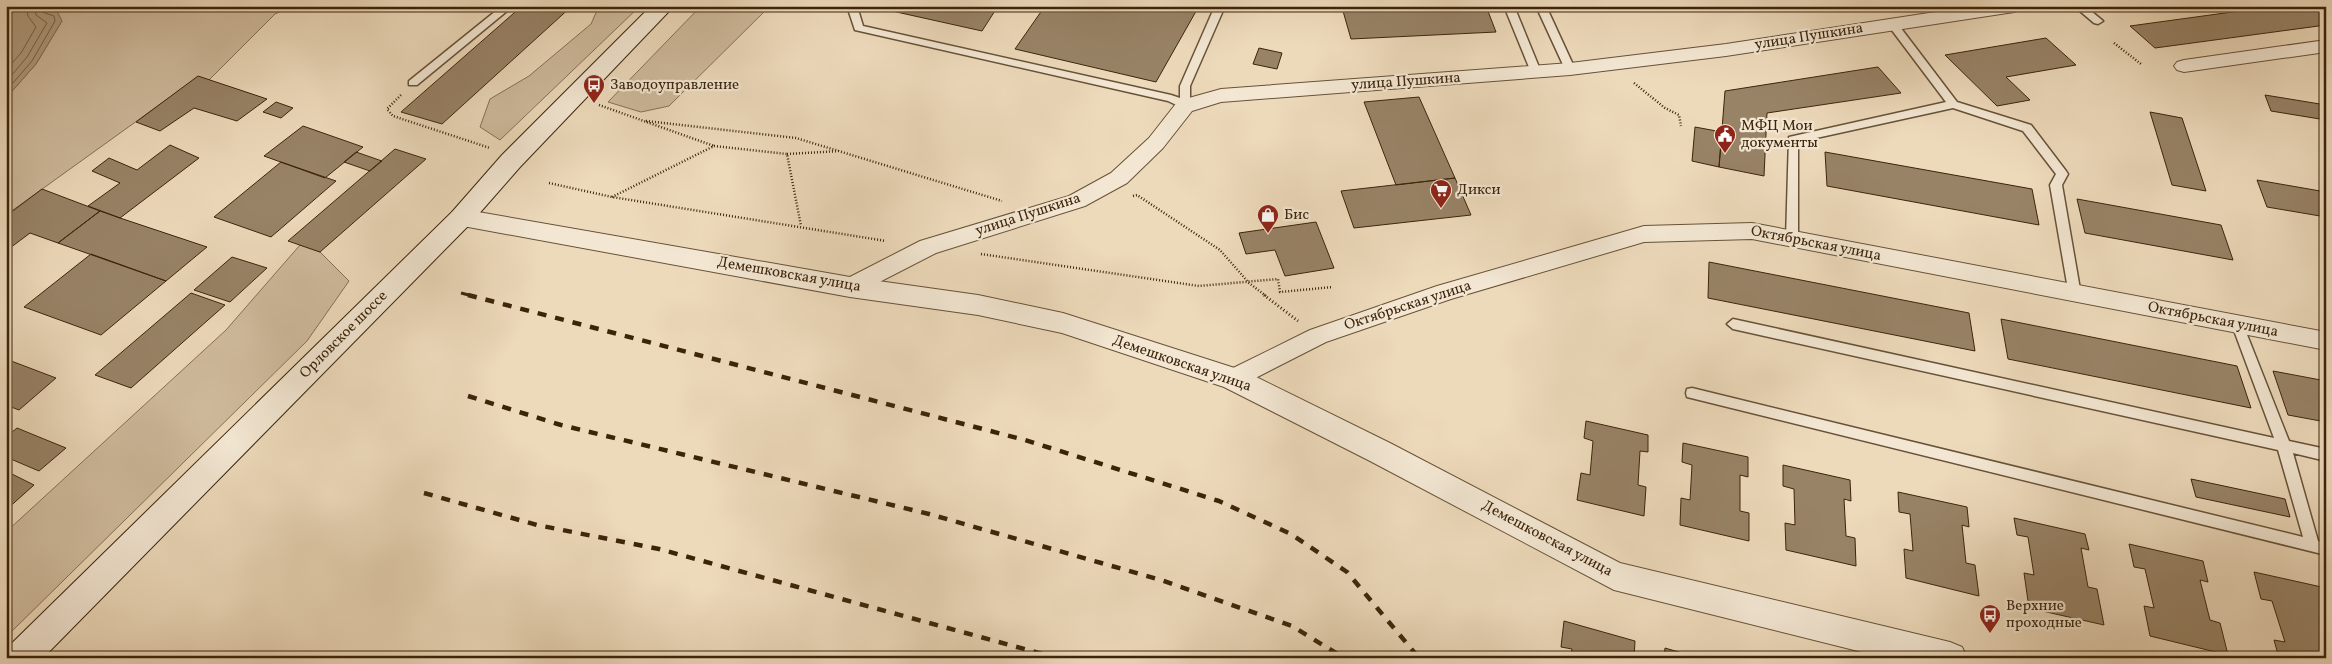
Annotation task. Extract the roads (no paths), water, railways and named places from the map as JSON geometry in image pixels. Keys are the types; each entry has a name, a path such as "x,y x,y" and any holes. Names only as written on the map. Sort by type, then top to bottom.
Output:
{"street":[{"name":"Орловское шоссе","path":"20,658 461,218 511,161 663,6"},
{"name":"улица Пушкина","path":"850,286 928,247 1077,201 1119,178 1156,142 1185,106 1221,96 1570,69 1726,50 2014,6"},
{"path":"2184,66 2326,46"},
{"name":"Демешковская улица","path":"461,218 850,286 978,304 1063,323 1234,379 1380,452 1614,576 1886,650 1950,658"},
{"name":"Октябрьская улица","path":"1234,379 1318,336 1445,292 1644,234 1752,231 2075,295 2326,341"}],"lane":[{"path":"413,83 508,6"},
{"path":"852,6 859,28 1170,98 1185,106 1185,86 1220,6"},
{"path":"1509,6 1536,72"},
{"path":"1541,6 1570,69"},
{"path":"2079,6 2098,21"},
{"path":"1893,25 1953,104"},
{"path":"1792,239 1792,140 1953,104 2028,128 2062,174 2056,185 2075,295"},
{"path":"1733,324 2326,455"},
{"path":"2238,325 2284,446 2312,545"},
{"path":"1692,393 2326,549"}],"water":[{"path":"6,6 38,7 57,11 62,21 36,64 6,98"}],"railway":[{"path":"461,293 473,296"},
{"path":"468,295 1025,440 1219,501 1291,534 1347,572 1419,658"},
{"path":"468,396 561,425 929,514 1161,580 1292,626 1344,658"},
{"path":"424,493 537,525 659,549 1057,658"}],"place":[{"name":"Заводоуправление","path":"594,104"},
{"name":"МФЦ Мои документы","path":"1725,154"},
{"name":"Дикси","path":"1441,209"},
{"name":"Бис","path":"1268,234"},
{"name":"Верхние проходные","path":"1990,634"}]}
